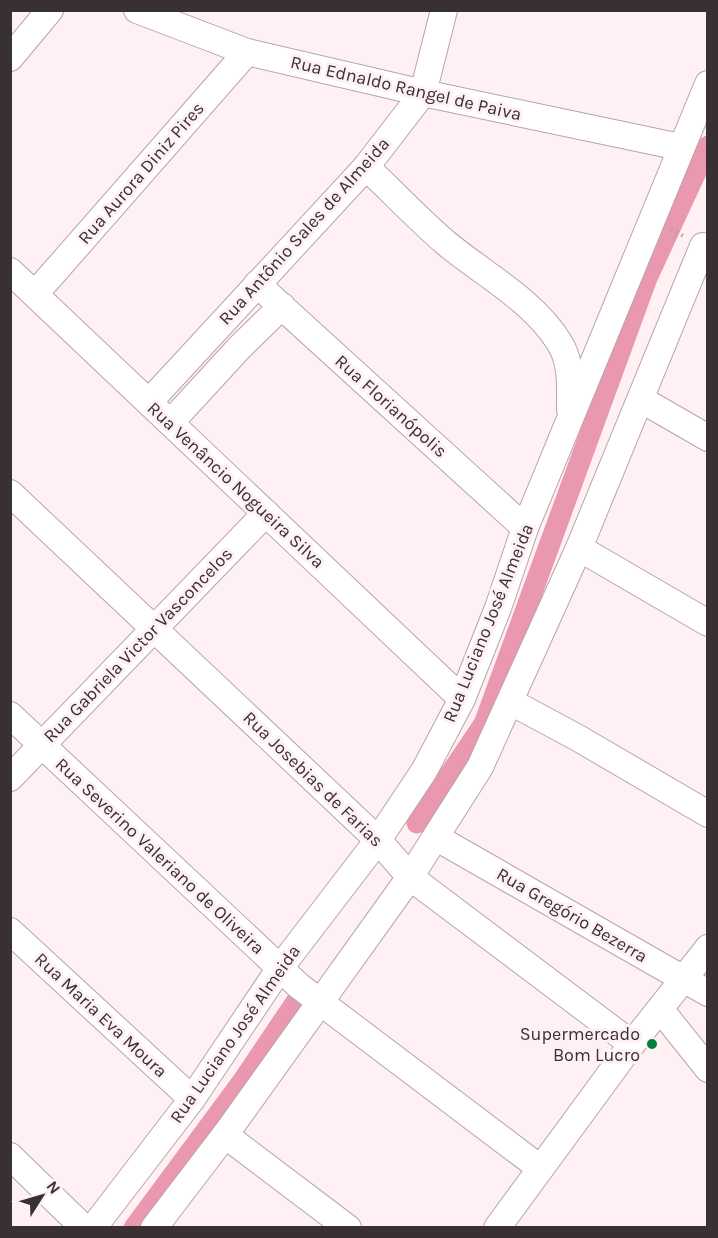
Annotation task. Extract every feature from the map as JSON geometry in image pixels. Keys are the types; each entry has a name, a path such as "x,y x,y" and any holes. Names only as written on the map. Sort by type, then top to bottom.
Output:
{"street":[{"path":"10,58 51,10"},
{"name":"Rua Ednaldo Rangel de Paiva","path":"137,10 247,52 423,93 680,147"},
{"name":"Rua Antônio Sales de Almeida","path":"148,402 366,167 423,93 444,10"},
{"name":"Rua Aurora Diniz Pires","path":"35,294 247,52"},
{"name":"Rua Luciano José Almeida","path":"93,1227 192,1099 280,968 378,840 424,771 462,699 498,608 525,528 680,147 708,84"},
{"path":"366,167 444,241 525,304 560,342 568,361 570,422"},
{"path":"154,1227 225,1135 410,877 437,838 480,767 579,548 642,400 701,245"},
{"name":"Rua Venâncio Nogueira Silva","path":"10,271 462,699"},
{"name":"Rua Florianópolis","path":"257,284 525,528"},
{"name":"Rua Antônio Sales de Almeida","path":"171,422 240,347 282,306"},
{"path":"642,400 708,438"},
{"name":"Rua Josebias de Farias","path":"10,493 378,840 410,877 632,1044"},
{"name":"Rua Gabriela Victor Vasconcelos","path":"10,778 266,513"},
{"path":"579,548 708,623"},
{"path":"511,702 708,814"},
{"name":"Rua Severino Valeriano de Oliveira","path":"10,715 280,968 320,1002 540,1168"},
{"name":"Rua Gregório Bezerra","path":"437,838 708,993"},
{"name":"Rua Maria Eva Moura","path":"10,931 192,1099"},
{"path":"496,1227 632,1044 708,948"},
{"path":"660,1009 708,1069"},
{"path":"225,1135 348,1227"},
{"path":"10,1156 84,1227"}],"path":[{"path":"663,225 701,245"}],"waterway":[{"path":"417,823 484,724 647,278 708,146"},
{"path":"134,1228 242,1082 302,993"}],"place":[{"name":"Supermercado Bom Lucro","path":"652,1044"}]}
